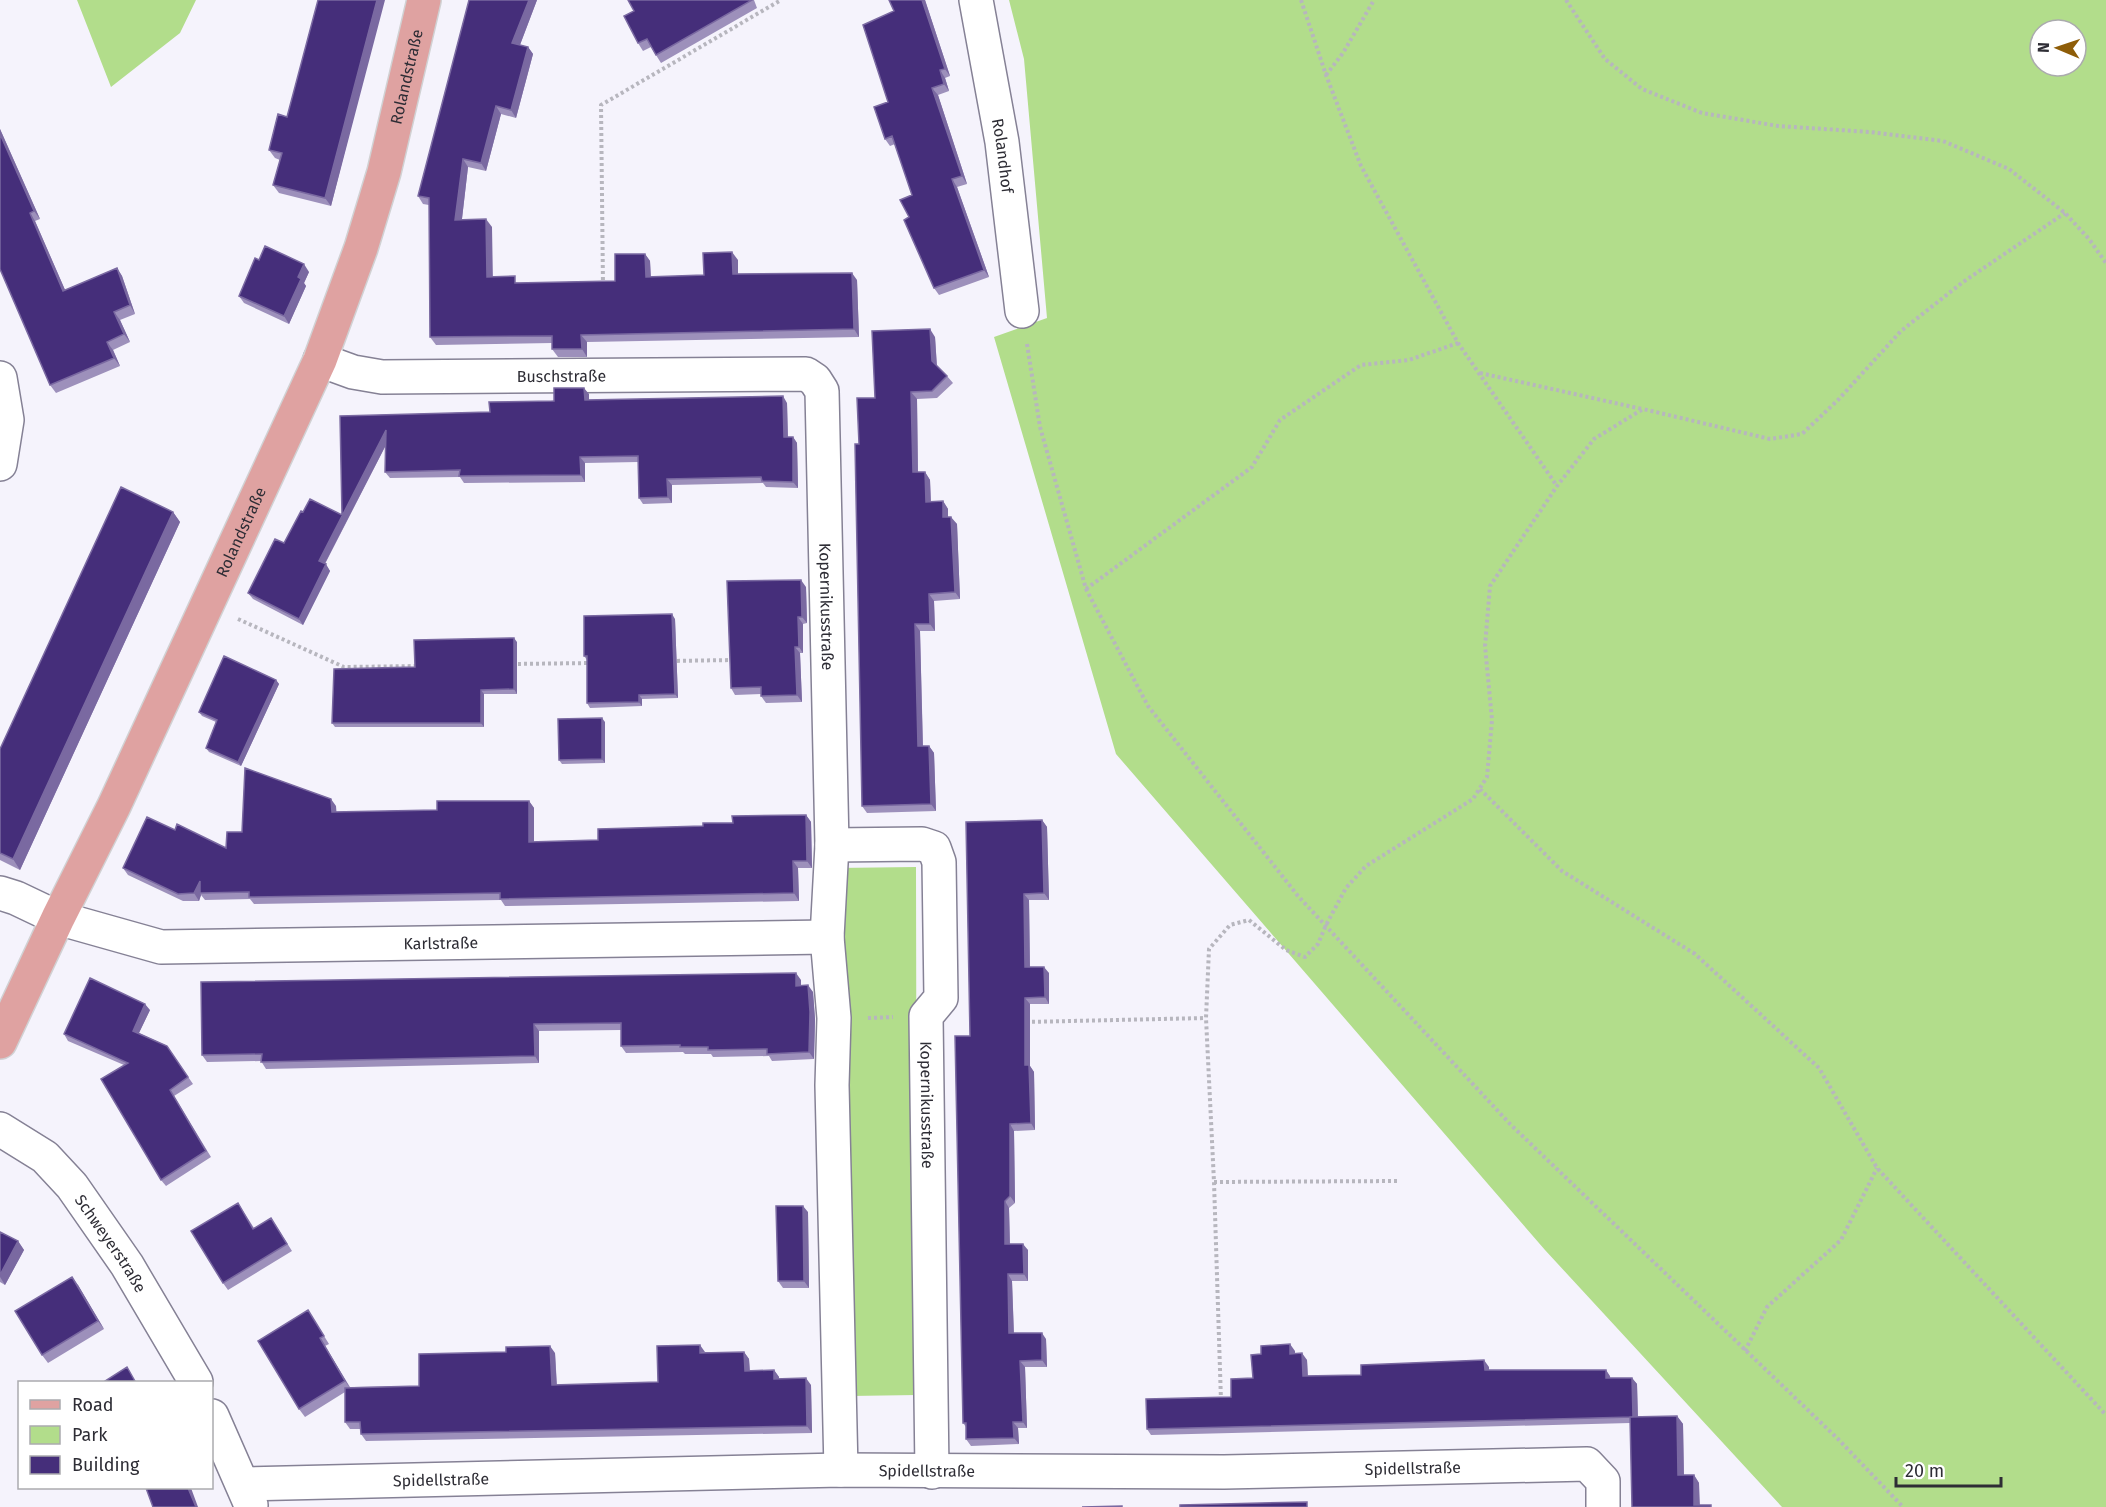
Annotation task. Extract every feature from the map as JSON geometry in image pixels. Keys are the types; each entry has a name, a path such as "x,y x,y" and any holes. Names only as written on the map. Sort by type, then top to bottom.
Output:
{"main road":[{"name":"Rolandstraße","path":"0,1042 58,918 99,838 320,360 361,248 384,172 424,0"}],"street":[{"name":"Rolandhof","path":"976,0 1002,142 1022,311"},
{"name":"Buschstraße","path":"320,360 353,372 382,377 806,374"},
{"name":"Kopernikusstraße","path":"806,374 815,380 822,391 832,845 827,937 834,1018 833,1107 841,1470"},
{"path":"0,378 7,420 0,464"},
{"path":"832,845 922,844 934,848 939,862 941,998 926,1016"},
{"name":"Karlstraße","path":"0,893 58,918 161,947 827,937"},
{"name":"Kopernikusstraße","path":"926,1016 932,1472"},
{"name":"Schweyerstraße","path":"0,1129 45,1157 72,1186 127,1265 195,1381"},
{"path":"213,1418 247,1496"},
{"name":"Spidellstraße","path":"247,1496 841,1470 1224,1472 1587,1464 1603,1494"}],"path":[{"path":"603,293 601,105 781,0"},
{"path":"1301,0 1326,75 1362,166 1458,343 1557,486"},
{"path":"1326,75 1343,53 1374,0"},
{"path":"1566,0 1605,59 1642,89 1702,114 1778,126 1870,132 1943,141 2009,169 2065,213 2089,239 2106,263"},
{"path":"1479,373 1770,439 1802,434 1838,400 1901,331 1963,282 2065,213"},
{"path":"1022,311 1040,427 1086,589 1149,706 1298,896 1510,1124 1838,1439 1903,1507"},
{"path":"1086,589 1252,467 1280,420 1361,365 1409,360 1458,343"},
{"path":"1221,1402 1206,1018 1209,949 1230,925 1249,920 1286,950 1305,957 1318,944 1346,888 1366,866 1473,799 1487,777 1492,720 1485,646 1490,586 1557,486 1594,439 1643,409"},
{"path":"207,605 344,668 426,666"},
{"path":"663,661 733,660"},
{"path":"509,664 604,662"},
{"path":"1480,789 1562,871 1695,954 1820,1068 1876,1168 2106,1415"},
{"path":"834,1018 926,1016"},
{"path":"1017,1023 1206,1018"},
{"path":"1745,1351 1767,1307 1840,1240 1876,1168"},
{"path":"1214,1182 1400,1180"}],"green space":[{"path":"77,0 196,0 180,33 111,87"},
{"path":"1009,0 2106,0 2106,1507 1782,1507 1545,1250 1116,754 994,337 1047,318 1024,59"},
{"path":"916,867 917,1395 850,1396 836,868"}],"building":[{"path":"318,0 377,0 325,198 273,185 282,153 269,150 278,114 287,117"},
{"path":"469,0 529,0 512,43 528,47 511,110 496,106 481,163 463,159 455,220 486,219 487,277 515,276 515,283 615,281 615,254 645,254 646,277 704,275 703,253 732,252 733,274 852,273 854,329 581,335 582,349 552,349 552,336 430,337 429,198 418,196"},
{"path":"628,0 752,0 656,55 647,39 638,43 624,16 634,11"},
{"path":"889,0 922,0 945,69 940,70 944,84 932,88 962,176 952,179 984,270 934,288 904,220 909,217 900,200 912,195 892,136 885,139 874,107 888,102 863,25 894,11"},
{"path":"0,134 34,211 30,213 63,291 117,268 130,305 114,312 124,334 107,342 114,358 50,385 0,269"},
{"path":"265,246 304,264 298,277 301,279 284,316 239,296 255,258 259,260"},
{"path":"930,329 932,361 947,376 932,391 911,392 913,472 925,472 926,502 943,501 943,517 951,517 955,592 929,594 930,624 915,624 918,746 929,746 931,804 862,806 855,444 859,444 857,398 875,398 872,331"},
{"path":"554,388 584,388 585,400 783,396 784,437 793,437 793,482 762,481 761,477 667,479 668,497 639,498 638,456 580,457 581,475 459,476 460,470 385,472 386,430 319,561 326,564 299,619 248,593 275,539 284,543 310,499 342,515 340,416 490,412 489,402 554,401"},
{"path":"121,487 173,512 13,859 0,853 0,749"},
{"path":"801,580 802,617 798,617 799,647 795,647 797,695 761,696 761,687 731,688 727,581"},
{"path":"672,614 675,694 639,695 639,702 587,703 584,616"},
{"path":"514,638 514,689 481,690 481,723 332,723 334,669 415,667 414,640"},
{"path":"224,656 276,680 238,762 206,748 217,720 199,712"},
{"path":"602,718 602,759 559,760 558,719"},
{"path":"245,768 331,799 332,812 437,810 437,801 529,801 529,842 598,840 598,829 703,826 703,823 733,823 732,816 806,815 807,861 793,861 794,893 500,899 500,893 249,897 249,892 200,893 200,881 194,893 178,894 123,868 147,817 175,830 177,824 226,848 227,832 242,832"},
{"path":"1042,820 1044,893 1024,894 1025,967 1044,967 1045,997 1025,998 1025,1065 1029,1065 1031,1123 1010,1124 1010,1196 1005,1201 1005,1244 1023,1244 1024,1274 1008,1274 1009,1333 1042,1333 1042,1360 1020,1361 1023,1422 1013,1422 1014,1438 966,1439 966,1423 963,1423 955,1036 970,1036 966,822"},
{"path":"796,973 796,986 808,985 809,1052 767,1054 767,1049 708,1050 708,1047 680,1047 680,1045 621,1046 621,1023 534,1024 535,1056 261,1062 262,1054 202,1055 201,982"},
{"path":"90,978 145,1004 133,1031 167,1046 188,1077 170,1090 206,1151 161,1180 101,1079 128,1063 64,1034"},
{"path":"238,1203 253,1229 271,1218 287,1244 223,1283 191,1231"},
{"path":"776,1206 803,1206 804,1281 778,1281"},
{"path":"0,1232 18,1241 0,1275"},
{"path":"72,1277 98,1321 42,1355 15,1311"},
{"path":"308,1310 324,1336 320,1338 345,1381 299,1409 258,1341"},
{"path":"1290,1344 1290,1354 1302,1353 1303,1376 1361,1375 1361,1365 1484,1360 1485,1370 1606,1370 1606,1378 1632,1378 1633,1417 1147,1429 1146,1399 1231,1397 1231,1379 1253,1378 1251,1355 1261,1354 1261,1346"},
{"path":"700,1345 700,1353 744,1352 745,1371 774,1370 774,1379 806,1378 807,1426 361,1434 360,1422 345,1422 345,1388 419,1386 419,1354 506,1352 506,1347 550,1346 552,1385 658,1382 657,1346"},
{"path":"127,1367 135,1381 105,1381"},
{"path":"1677,1416 1678,1475 1694,1475 1694,1505 1711,1505 1711,1507 1632,1507 1630,1417"},
{"path":"146,1489 188,1489 196,1507 153,1507"},
{"path":"1307,1502 1307,1507 1180,1507 1180,1505"}]}
